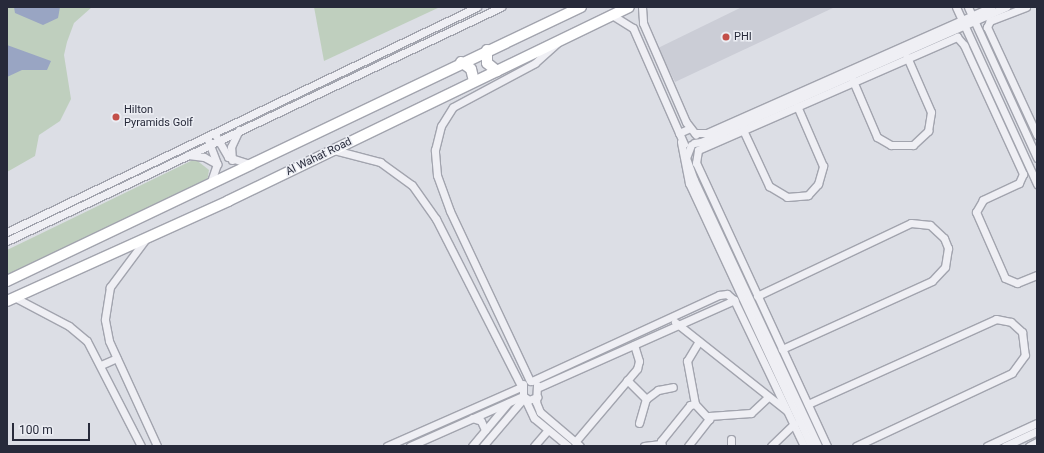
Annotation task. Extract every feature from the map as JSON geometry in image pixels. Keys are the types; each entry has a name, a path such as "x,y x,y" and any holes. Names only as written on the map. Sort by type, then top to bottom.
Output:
{"highway":[{"path":"7,281 461,62 581,7"},
{"name":"Al Wahat Road","path":"11,299 147,239 629,7"},
{"path":"487,50 487,63 497,71"},
{"path":"461,62 471,69 474,82"}],"street":[{"path":"15,237 9,231 476,7"},
{"path":"7,241 240,129 451,32 501,7"},
{"path":"642,7 641,19 674,94 692,130 692,144 686,153 690,170 745,279 757,296 827,446"},
{"path":"956,7 1037,184"},
{"path":"968,7 1037,158"},
{"path":"973,18 991,7"},
{"path":"679,133 692,130 707,133 963,22 1006,7"},
{"path":"1026,7 990,21 987,27 1037,135"},
{"path":"612,15 633,28 658,82 679,133 682,164 689,183 818,446"},
{"path":"453,18 458,28"},
{"path":"445,22 451,32"},
{"path":"681,142 692,144 797,106 950,38 960,39 1023,178"},
{"path":"539,388 531,381 450,211 437,175 435,150 441,126 454,107 535,63 561,40"},
{"path":"811,446 774,359 745,279 695,160 701,148 743,130 769,115 911,44"},
{"path":"853,81 877,137 891,145 914,144 928,131 931,117 907,57"},
{"path":"876,62 879,70"},
{"path":"658,82 667,78"},
{"path":"665,98 674,94"},
{"path":"290,96 295,104"},
{"path":"278,102 282,110"},
{"path":"743,130 773,190 787,197 808,195 818,184 823,166 797,106"},
{"path":"232,160 231,147 240,129"},
{"path":"214,132 232,160 249,164"},
{"path":"206,136 217,164 210,184"},
{"path":"334,150 380,162 412,185 436,219 521,386 529,411 534,418 568,446"},
{"path":"188,155 204,157 217,164"},
{"path":"1032,173 983,200 976,212 1006,278 1017,283 1037,275"},
{"path":"757,296 911,223 930,225 944,238 947,262 932,281 782,349"},
{"path":"147,239 120,270 107,293 106,327 117,358 157,446"},
{"path":"387,446 719,295 734,300 804,446"},
{"path":"11,299 78,333 101,365 141,446"},
{"path":"539,388 734,300"},
{"path":"669,318 788,412"},
{"path":"808,404 996,318 1011,322 1022,332 1025,355 1012,373 856,446"},
{"path":"698,341 686,360 695,404 709,416 751,413 768,397"},
{"path":"539,388 537,397 540,412 577,444 638,365 634,345"},
{"path":"101,365 117,358"},
{"path":"627,380 646,399"},
{"path":"639,423 646,399 658,390 673,387"},
{"path":"506,392 510,401"},
{"path":"410,446 510,401 537,397"},
{"path":"483,446 524,398"},
{"path":"472,446 510,401"},
{"path":"644,446 661,445 690,405 695,404"},
{"path":"514,410 523,408 529,411"},
{"path":"534,418 540,412"},
{"path":"688,446 709,416"},
{"path":"472,418 481,421 485,430"},
{"path":"987,446 1037,423"},
{"path":"771,446 794,424"},
{"path":"810,430 818,427"},
{"path":"534,446 548,430"},
{"path":"1005,446 1037,431"},
{"path":"415,433 419,442"},
{"path":"1029,446 1037,442"}],"shaded area":[{"name":"PHI","path":"742,7 835,7 675,82 658,48"}],"green space":[{"path":"7,7 92,7 74,23 67,42 64,55 71,99 60,121 39,135 35,156 7,172"},
{"path":"314,7 440,7 324,61"},
{"path":"195,159 209,170 207,182 7,278 7,250"}],"water":[{"path":"14,7 60,7 58,18 43,25 15,13"},
{"path":"7,45 51,61 47,70 22,70 7,77"}],"place":[{"name":"PHI","path":"726,37"},
{"name":"Hilton Pyramids Golf","path":"116,117"}]}
